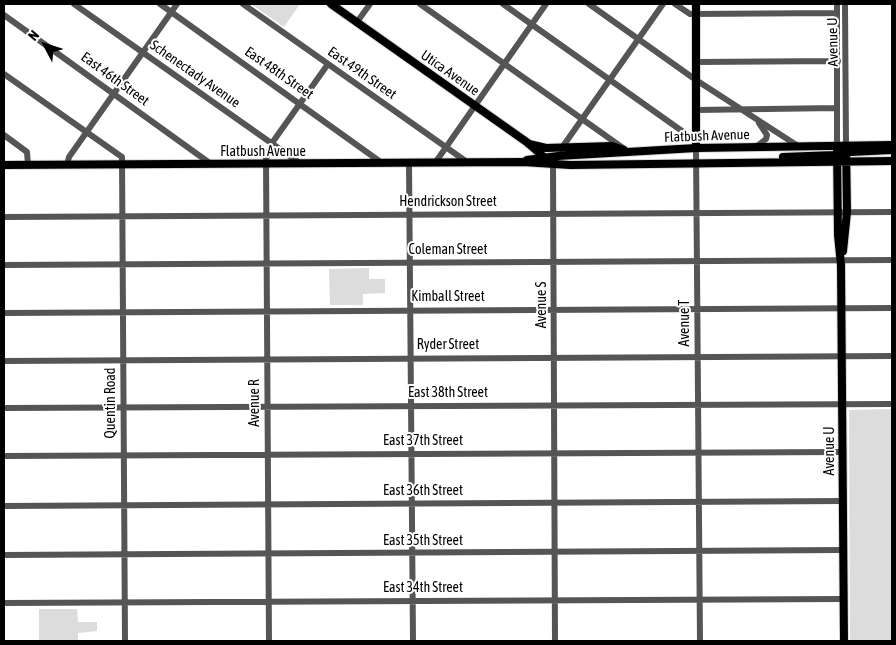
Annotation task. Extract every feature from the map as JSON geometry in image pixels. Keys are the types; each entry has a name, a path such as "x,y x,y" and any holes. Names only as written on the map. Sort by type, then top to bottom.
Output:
{"main road":[{"name":"Utica Avenue","path":"331,4 528,143 553,164"},
{"name":"Avenue T","path":"696,4 696,144"},
{"path":"528,143 546,148 612,146 628,152"},
{"name":"Flatbush Avenue","path":"523,162 544,157 628,152 696,144 753,147 798,146 892,161"},
{"name":"Flatbush Avenue","path":"4,165 764,162 892,145"},
{"path":"842,153 892,150"},
{"name":"Avenue U","path":"842,153 838,212 841,260 844,641"},
{"name":"Avenue U","path":"841,260 847,212 842,153"}],"street":[{"name":"Schenectady Avenue","path":"74,4 301,164"},
{"name":"East 48th Street","path":"160,4 383,164"},
{"path":"67,165 69,157 86,132 177,4"},
{"name":"East 49th Street","path":"242,4 467,162"},
{"path":"357,22 370,4"},
{"path":"420,4 628,152"},
{"path":"503,4 610,79 696,144"},
{"path":"435,163 546,4"},
{"path":"589,4 696,80 798,146"},
{"path":"553,164 582,118 663,4"},
{"path":"675,4 690,14 837,13"},
{"name":"Avenue U","path":"837,4 838,108 842,153"},
{"name":"Avenue U","path":"842,153 845,4"},
{"name":"East 46th Street","path":"4,15 211,164"},
{"path":"696,62 838,61"},
{"name":"Avenue R","path":"269,641 267,153 272,143 328,64"},
{"path":"4,74 122,157 122,165"},
{"path":"696,110 838,108"},
{"path":"753,147 761,145 767,135 757,120"},
{"path":"4,135 27,152 28,165"},
{"name":"Avenue T","path":"696,144 700,641"},
{"path":"410,163 413,641"},
{"name":"Avenue S","path":"553,164 556,503 555,641"},
{"name":"Quentin Road","path":"122,165 125,641"},
{"name":"Hendrickson Street","path":"4,217 892,212"},
{"name":"Coleman Street","path":"4,265 892,260"},
{"name":"Kimball Street","path":"4,313 892,308"},
{"name":"Ryder Street","path":"4,360 892,356"},
{"name":"East 38th Street","path":"4,408 892,404"},
{"name":"East 37th Street","path":"4,456 842,452"},
{"name":"East 36th Street","path":"4,506 843,501"},
{"name":"East 35th Street","path":"4,556 843,550"},
{"name":"East 34th Street","path":"4,603 843,599"}],"shaded area":[{"path":"251,4 300,4 284,27"},
{"path":"369,268 369,279 385,279 385,293 363,294 363,305 330,305 329,269"},
{"path":"892,409 892,641 850,641 849,410"},
{"path":"39,609 77,609 78,622 97,622 97,631 78,633 78,641 39,641"}]}
